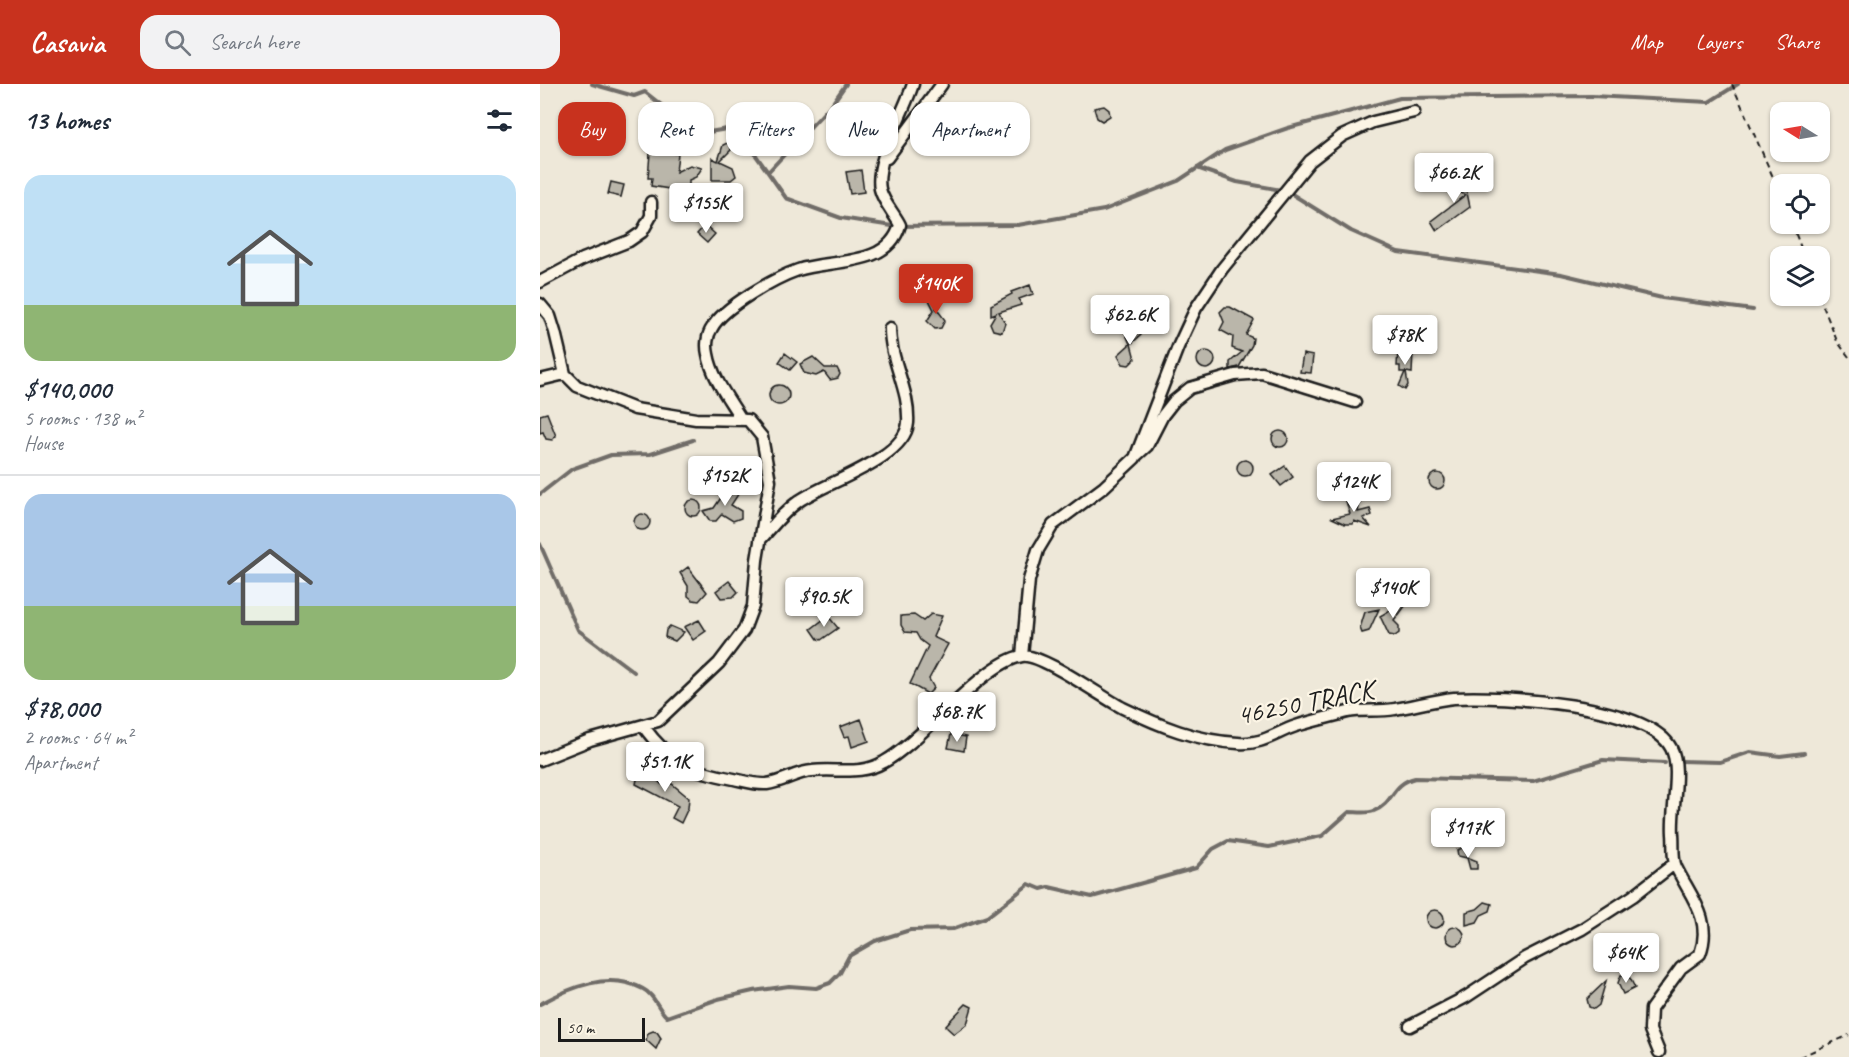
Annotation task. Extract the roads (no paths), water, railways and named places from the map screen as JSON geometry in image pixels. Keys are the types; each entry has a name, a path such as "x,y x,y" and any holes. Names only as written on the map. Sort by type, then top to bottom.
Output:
{"street":[{"path":"741,419 723,390 708,356 707,341 711,328 732,309 781,277 800,269 873,254 890,245 897,237 900,225 881,190 880,168 913,84"},
{"path":"880,168 942,84"},
{"path":"1135,458 1196,308 1256,225 1284,195 1310,160 1342,135 1373,123 1414,112"},
{"path":"540,282 583,259 629,241 642,232 651,216 651,202"},
{"path":"540,304 550,316 565,374 577,386 636,409 696,419 748,420 759,431 770,470 753,606 744,630 719,663 658,722 590,740 540,759"},
{"path":"760,540 780,516 801,499 836,483 889,451 903,439 907,427 907,404 892,348 890,328"},
{"path":"644,727 669,756 684,766 709,774 770,784 808,771 859,771 887,761 987,676 1005,663 1022,656 1029,580 1038,550 1053,525 1104,487 1147,446 1163,415 1174,400 1190,388 1234,375 1262,373 1355,402"},
{"path":"540,380 565,374"},
{"name":"46250 TRACK","path":"1022,656 1033,657 1048,663 1121,707 1184,734 1239,743 1258,742 1297,726 1348,712 1395,709 1453,698 1530,699 1625,718 1657,732 1673,751 1677,777 1671,816 1674,864 1694,897 1704,923 1700,954 1681,968 1652,1009 1650,1030 1659,1052"},
{"path":"1410,1026 1466,997 1525,958 1582,929 1633,896 1674,864"}],"waterway":[{"path":"592,84 634,96 645,92 669,111 686,107 699,115 709,132 727,129 755,154 786,198 841,218 892,226 1018,225 1104,210 1178,181 1225,150 1288,128 1400,98 1592,96 1709,102 1738,84"},
{"path":"768,172 832,104 846,84"},
{"path":"1197,168 1237,182 1287,191 1351,231 1398,252 1561,274 1662,298 1753,310"},
{"path":"540,494 572,469 611,455 650,454 693,440"},
{"path":"540,544 578,630 634,672"},
{"path":"1680,761 1720,762 1750,752 1780,756 1804,753"},
{"path":"540,1004 590,983 617,981 643,989 667,1017 718,999 753,991 789,986 816,988 830,983 840,973 849,956 875,941 910,930 953,929 987,917 1029,884 1041,889 1049,887 1092,897 1196,868 1213,849 1228,841 1269,847 1322,836 1349,812 1368,812 1381,808 1401,785 1415,778 1533,781 1603,760 1665,763"}]}
